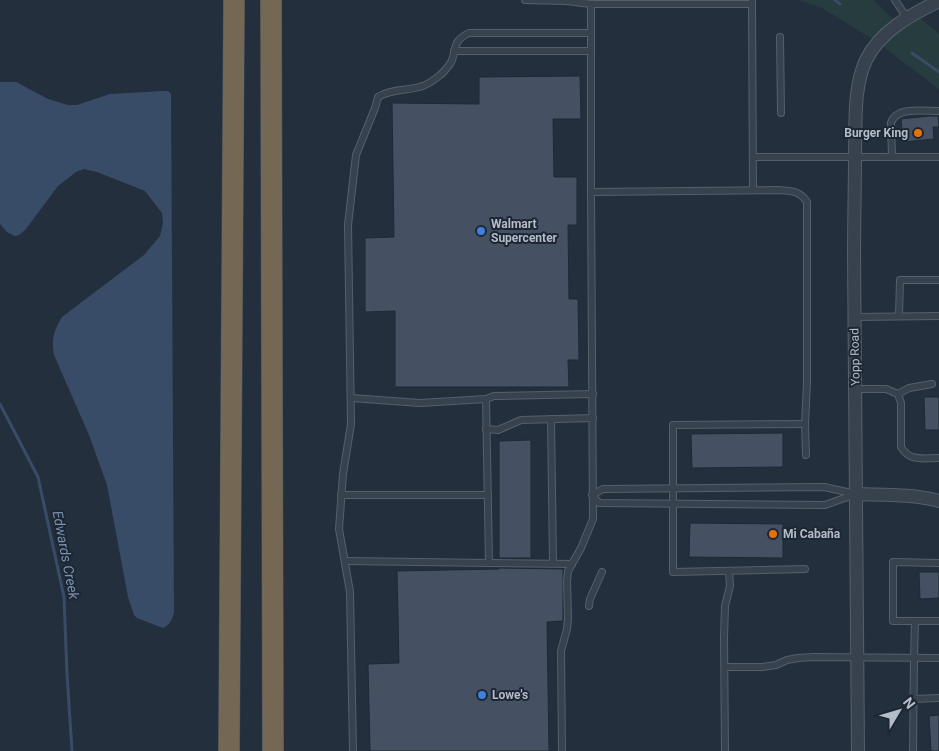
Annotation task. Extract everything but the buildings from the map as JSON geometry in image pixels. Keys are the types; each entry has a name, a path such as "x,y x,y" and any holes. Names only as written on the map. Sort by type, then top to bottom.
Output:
{"highway":[{"path":"229,751 234,0"},
{"path":"271,0 274,751"}],"street":[{"name":"Yopp Road","path":"858,751 855,157 858,84 866,59 878,42 915,13 939,1"},
{"path":"856,494 906,496 939,501"}],"lane":[{"path":"525,0 591,4 752,2 753,190"},
{"path":"895,0 908,18"},
{"path":"562,751 561,651 568,624 568,571 581,548 593,519 591,4"},
{"path":"352,751 350,592 339,529 341,495 351,424 348,225 356,155 378,97 393,91 421,87 439,76 450,64 461,37 469,33 591,33"},
{"path":"780,38 781,112"},
{"path":"454,52 591,51"},
{"path":"892,157 892,118 904,111 939,111"},
{"path":"753,157 939,157"},
{"path":"591,192 777,190 792,191 804,198 806,202 806,455"},
{"path":"899,316 900,280 939,280"},
{"path":"855,317 939,316"},
{"path":"898,394 909,388 932,384"},
{"path":"856,388 886,389 898,394 901,403 901,447 908,456 915,458 939,458"},
{"path":"351,398 420,403 486,399 494,396 592,394"},
{"path":"486,399 489,563"},
{"path":"486,429 498,430 521,420 592,418"},
{"path":"551,419 553,563"},
{"path":"805,424 673,425 673,572 805,569"},
{"path":"592,495 603,489 824,487 856,494"},
{"path":"592,495 599,503 825,505 856,494"},
{"path":"341,495 488,495"},
{"path":"345,561 572,564"},
{"path":"939,563 893,562 892,621 939,621"},
{"path":"726,751 725,606 730,586 729,570"},
{"path":"589,606 590,599 602,572"},
{"path":"913,751 915,621"},
{"path":"724,667 762,667 798,658 939,658"},
{"path":"913,699 939,698"}],"green space":[{"path":"799,0 874,0 899,25 915,13 939,34 939,89 877,42 822,8"}],"water":[{"path":"0,82 16,82 48,99 68,105 77,105 110,94 168,91 171,94 174,612 170,622 163,628 137,618 134,615 128,597 107,485 89,435 54,355 53,345 55,331 62,317 144,255 160,236 163,223 162,213 145,191 97,172 84,169 76,172 58,186 26,229 19,235 15,236 7,232 0,224"}],"waterway":[{"path":"835,0 840,4"},
{"path":"912,53 939,72"},
{"name":"Edwards Creek","path":"0,404 38,477 64,597 72,751"}],"place":[{"name":"Burger King","path":"918,133"},
{"name":"Walmart Supercenter","path":"481,231"},
{"name":"Mi Cabaña","path":"773,534"},
{"name":"Lowe's","path":"482,695"}]}
